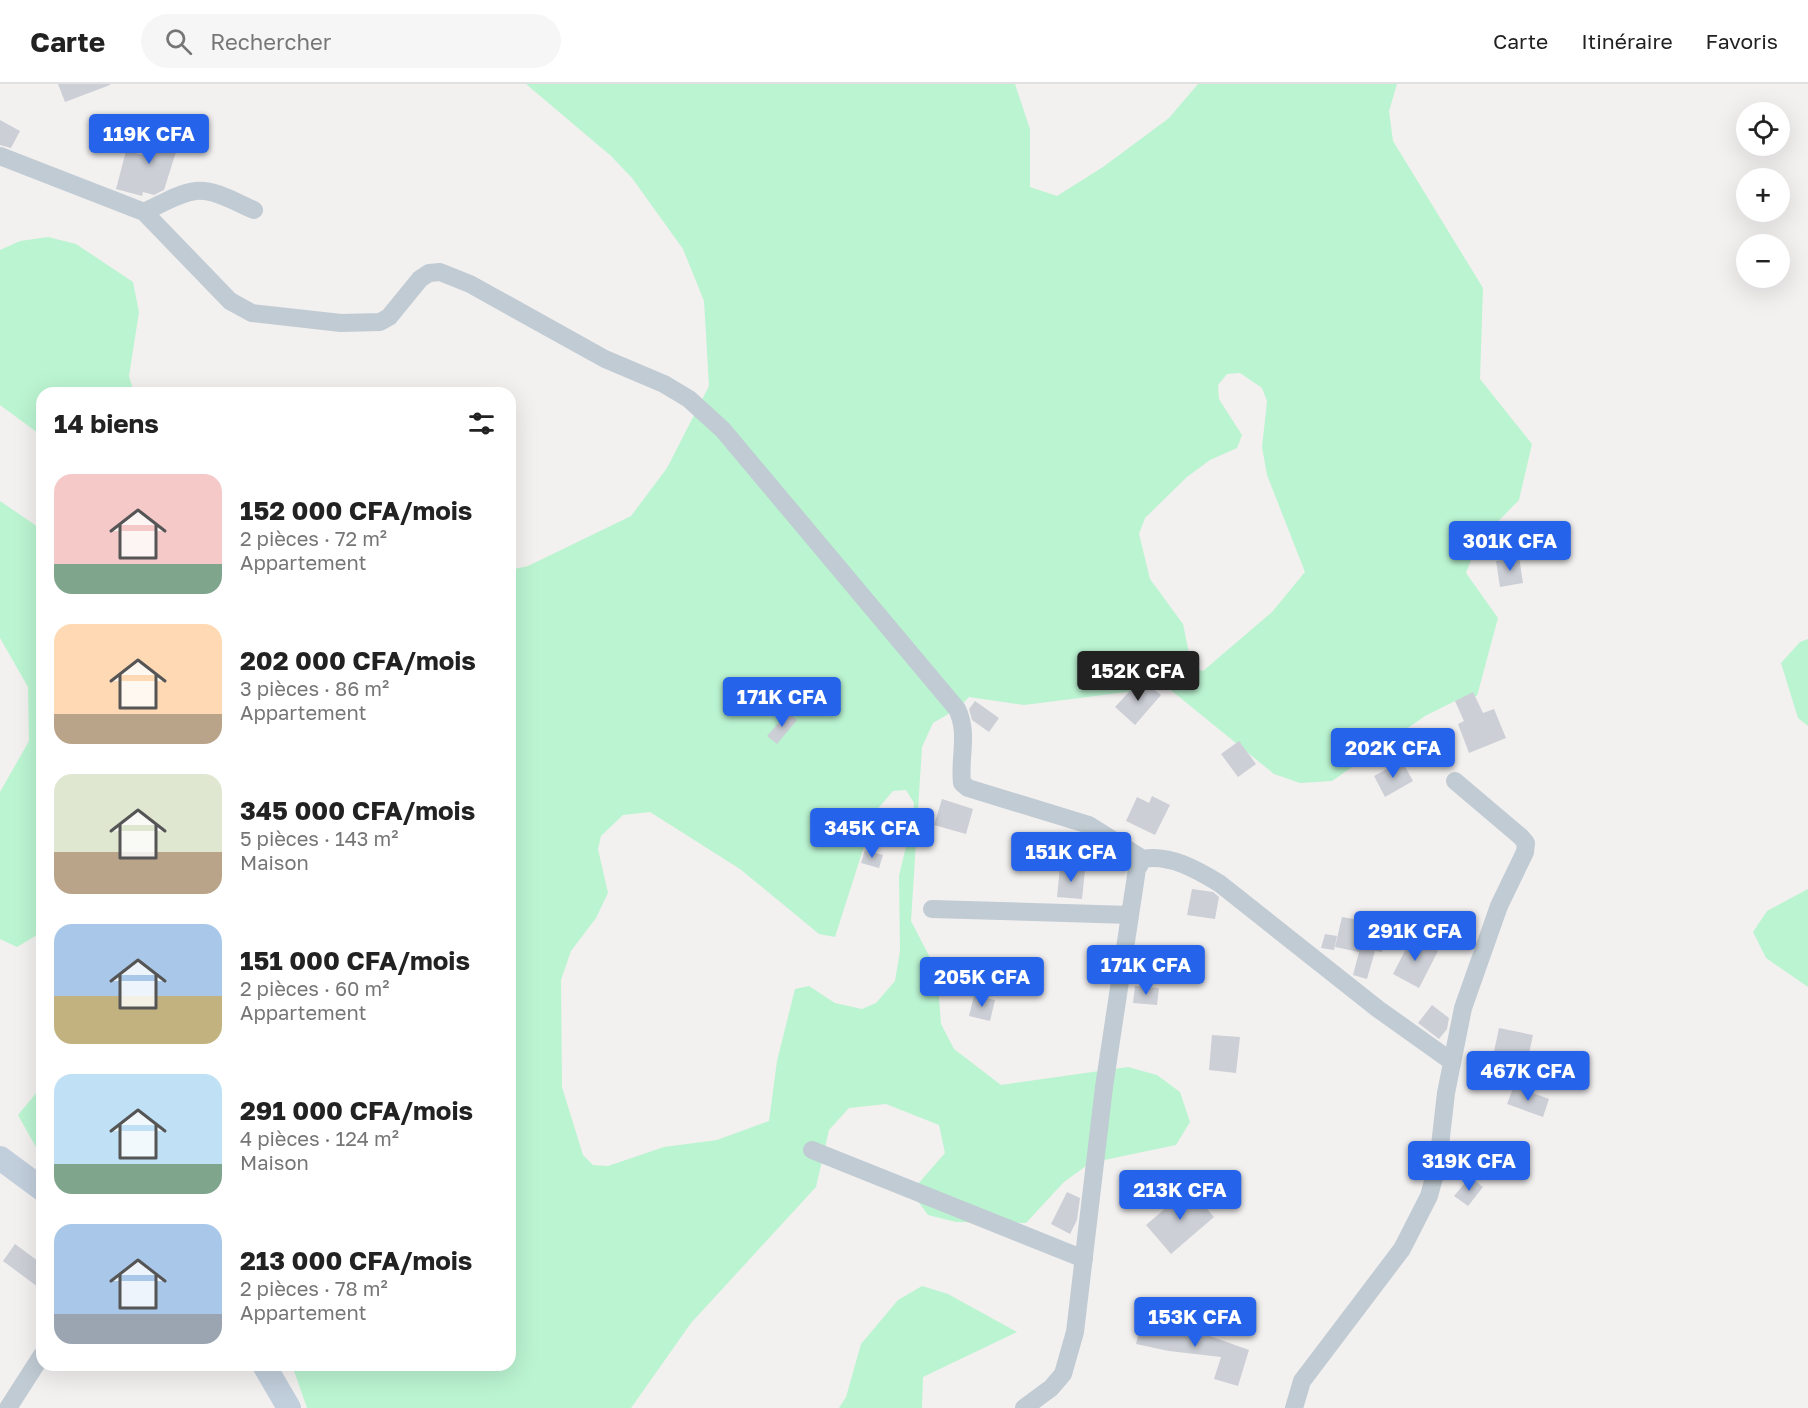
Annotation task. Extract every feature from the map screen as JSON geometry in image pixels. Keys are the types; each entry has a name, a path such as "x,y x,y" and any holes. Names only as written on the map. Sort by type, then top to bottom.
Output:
{"street":[{"path":"0,156 144,212 230,301 252,313 341,323 380,322 389,317 420,279 429,273 440,273 470,284 605,359 664,384 688,399 723,430 957,709 962,720 964,736 962,783 968,788 1089,825 1143,859 1154,857 1192,868 1219,883 1378,1009 1451,1061"},
{"path":"144,212 183,194 198,190 218,195 254,210"},
{"path":"1294,1408 1302,1381 1402,1250 1429,1196 1438,1162 1451,1061 1466,998 1499,906 1522,862 1526,843 1455,781"},
{"path":"1024,1408 1051,1388 1063,1374 1075,1332 1104,1087 1137,869 1143,859"},
{"path":"932,909 1130,915"},
{"path":"812,1150 1084,1259"},
{"path":"0,1158 36,1185"},
{"path":"8,1408 36,1364"},
{"path":"267,1371 289,1408"}],"green space":[{"path":"526,84 1015,84 1030,129 1030,187 1057,196 1103,167 1169,118 1198,84 1397,84 1389,111 1393,141 1483,288 1480,379 1532,444 1519,500 1478,542 1466,573 1498,618 1477,696 1455,701 1425,716 1332,781 1300,783 1274,774 1167,687 1024,705 969,697 957,709 933,723 922,747 911,921 937,971 941,1024 954,1049 1001,1085 1128,1067 1157,1075 1180,1092 1190,1122 1176,1145 1090,1163 1064,1182 1026,1223 956,1222 928,1215 911,1192 945,1153 939,1125 886,1104 849,1108 829,1130 816,1187 691,1323 631,1408 307,1408 294,1371 516,1371 516,569 528,566 631,516 667,468 709,386 704,301 683,249 632,178 611,156","holes":["1240,373 1262,388 1267,401 1262,447 1267,475 1305,572 1272,612 1203,671 1192,668 1183,624 1150,579 1139,534 1145,518 1187,477 1210,460 1237,448 1242,435 1219,399 1218,385 1227,374","906,790 914,803 913,817 899,876 900,951 895,981 876,1003 862,1009 835,1003 809,986 795,989 777,1061 769,1121 717,1140 664,1147 608,1166 593,1165 583,1155 562,1087 561,980 571,951 596,918 608,893 598,849 601,836 623,815 650,812 740,869 819,934 835,937 875,812 893,791"]},
{"path":"48,237 76,244 133,282 139,312 129,376 132,387 36,387 36,432 0,405 0,250 20,241"},
{"path":"0,501 36,526 36,936 17,947 0,939 0,792 29,741 28,687 0,638"},
{"path":"1808,639 1808,726 1798,718 1781,663 1800,642"},
{"path":"1808,889 1808,987 1766,958 1753,932 1767,911"},
{"path":"36,1093 36,1147 18,1115"},
{"path":"922,1286 948,1294 1017,1332 923,1377 922,1408 839,1408 846,1397 861,1344 898,1300"}],"building":[{"path":"58,84 110,84 110,85 65,102"},
{"path":"0,120 20,131 11,148 0,145"},
{"path":"150,130 181,136 164,190 154,195 143,192 142,196 116,189 126,151 144,155"},
{"path":"1519,557 1523,583 1500,587 1496,561"},
{"path":"1141,679 1161,695 1135,725 1115,707"},
{"path":"1473,692 1483,713 1494,709 1506,738 1469,753 1458,724 1464,721 1455,701"},
{"path":"975,701 999,718 989,732 972,720 969,709"},
{"path":"788,712 797,720 777,744 767,736"},
{"path":"1239,741 1256,764 1238,777 1221,754"},
{"path":"1402,761 1413,781 1385,797 1374,776"},
{"path":"1152,796 1170,805 1155,835 1126,821 1137,797 1149,803"},
{"path":"942,799 973,809 966,834 934,825"},
{"path":"1053,838 1070,844 1066,856 1049,851"},
{"path":"865,850 883,855 879,868 861,863"},
{"path":"1060,867 1085,870 1082,899 1057,897"},
{"path":"1192,889 1213,892 1219,897 1215,919 1187,915"},
{"path":"1342,917 1387,930 1382,952 1375,951 1367,979 1353,975 1359,952 1335,947"},
{"path":"1325,934 1337,936 1334,950 1321,948"},
{"path":"1412,937 1438,951 1419,988 1393,974"},
{"path":"1135,986 1159,988 1157,1005 1133,1003"},
{"path":"974,996 995,1000 990,1021 969,1016"},
{"path":"1432,1005 1449,1018 1447,1029 1439,1039 1418,1023"},
{"path":"1499,1028 1533,1035 1526,1068 1492,1061"},
{"path":"1212,1035 1240,1037 1236,1073 1209,1070"},
{"path":"1514,1086 1549,1099 1543,1117 1507,1104"},
{"path":"1470,1177 1483,1187 1468,1206 1454,1196"},
{"path":"1189,1188 1214,1217 1171,1254 1146,1225"},
{"path":"1067,1192 1080,1198 1077,1220 1070,1234 1051,1224"},
{"path":"15,1244 36,1260 36,1286 3,1261"},
{"path":"1142,1318 1176,1325 1174,1330 1207,1335 1249,1350 1238,1386 1214,1379 1221,1357 1169,1351 1136,1344"}]}
